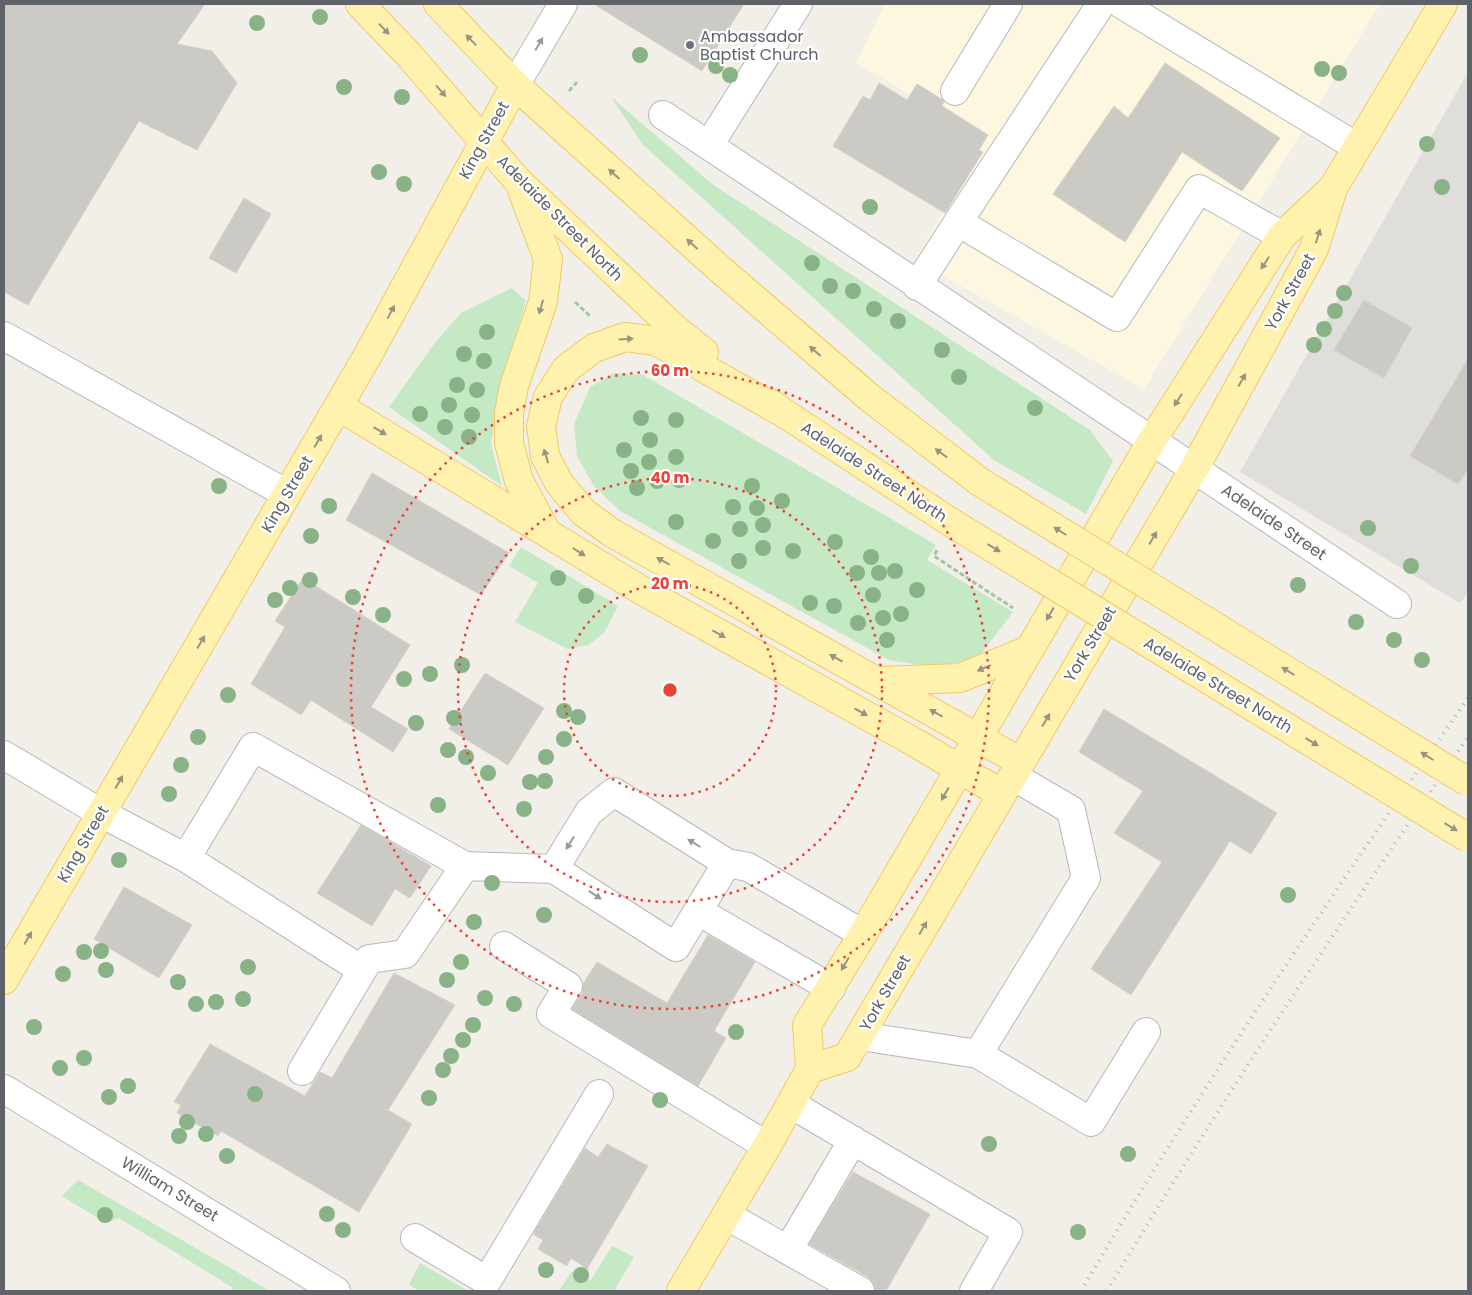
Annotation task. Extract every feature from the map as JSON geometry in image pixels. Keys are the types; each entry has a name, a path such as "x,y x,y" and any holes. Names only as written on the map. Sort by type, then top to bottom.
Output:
{"main road":[{"name":"Adelaide Street North","path":"360,4 408,54 518,181 675,329 787,416 952,523 1468,838"},
{"path":"438,4 515,85 722,271 870,398 980,482 1468,782"},
{"name":"York Street","path":"1333,188 1282,236 1151,442 863,934 807,1025 810,1069 847,1057 860,1036 1194,468 1314,249 1333,188 1443,4"},
{"name":"King Street","path":"4,980 368,355 515,85"},
{"path":"518,181 548,258 542,302 514,386 509,413 509,443 518,481 547,532"},
{"path":"787,416 656,341 625,337 594,348 566,369 548,397 541,426 545,456 559,483 583,512 612,533 978,737 1012,777"},
{"path":"338,406 641,590 960,769 1012,777"},
{"path":"878,681 960,678 1029,650"},
{"path":"681,1291 767,1146 810,1069"}],"street":[{"name":"King Street","path":"515,85 563,4"},
{"path":"709,145 798,4"},
{"path":"955,92 1008,4"},
{"path":"917,286 1101,4"},
{"path":"1121,4 1357,147"},
{"path":"663,116 1151,442"},
{"path":"958,222 1117,317 1198,189 1282,236"},
{"path":"4,336 287,494"},
{"name":"Adelaide Street","path":"1151,442 1194,468 1397,604"},
{"path":"186,858 253,747 465,866 554,869 676,947 727,863"},
{"path":"4,755 101,813 186,858 362,970"},
{"path":"978,1054 1086,878 1071,810 1012,777"},
{"path":"554,869 589,812 614,792 727,863 748,868 863,934"},
{"path":"302,1071 369,958 405,954 465,866"},
{"path":"698,911 831,988"},
{"path":"504,946 568,986 551,1014 767,1146"},
{"path":"860,1036 978,1054 1091,1122 1146,1032"},
{"name":"William Street","path":"4,1088 336,1291"},
{"path":"415,1238 487,1281 599,1094"},
{"path":"791,1104 1008,1232 974,1291"},
{"path":"788,1250 853,1140"},
{"path":"726,1215 860,1291"}],"path":[{"path":"568,296 582,306 594,321"},
{"path":"934,556 1013,608"}],"shaded area":[{"path":"885,4 1380,4 1144,389 915,260 986,139 856,63"},
{"path":"1468,72 1468,593 1460,603 1240,472"}],"green space":[{"path":"611,97 712,184 1090,430 1113,461 1086,514 994,460 643,145"},
{"path":"512,288 526,301 500,388 491,444 502,486 389,407 434,344 461,313"},
{"path":"614,373 643,375 936,545 927,560 1013,612 978,658 934,667 889,660 620,511 594,486 577,456 574,424 590,387"},
{"path":"521,547 618,606 604,633 588,645 567,649 515,622 538,583 509,566"},
{"path":"78,1180 270,1291 232,1291 232,1287 119,1218 106,1223 62,1196"},
{"path":"612,1246 634,1257 614,1291 559,1291 572,1271 591,1280"},
{"path":"420,1263 468,1291 419,1291 409,1285"}],"building":[{"path":"4,4 205,4 177,44 212,51 237,83 197,150 139,121 28,305 4,292"},
{"name":"Ambassador Baptist Church","path":"594,4 744,4 702,71"},
{"path":"1165,63 1280,138 1242,191 1182,152 1125,242 1053,194 1114,106 1128,118"},
{"path":"879,83 907,100 917,84 943,100 942,106 988,135 979,150 983,152 945,213 833,146 863,96 870,100"},
{"path":"244,198 271,214 236,273 209,258"},
{"path":"1364,300 1412,328 1384,378 1334,350"},
{"path":"1468,359 1468,468 1458,484 1410,456"},
{"path":"372,473 509,553 481,595 346,520"},
{"path":"303,578 410,645 371,707 408,729 393,752 311,700 301,715 251,684 285,627 275,621"},
{"path":"485,673 544,708 508,765 449,729"},
{"path":"1104,709 1277,813 1251,854 1230,841 1131,995 1091,969 1162,862 1114,833 1143,791 1079,752"},
{"path":"361,825 431,866 410,898 395,889 372,926 317,893"},
{"path":"124,887 192,925 159,978 94,939"},
{"path":"708,935 755,962 714,1031 726,1038 698,1086 572,1009 582,994 583,984 597,962 667,1003"},
{"path":"394,973 455,1005 388,1110 412,1124 359,1212 221,1131 218,1136 177,1113 181,1105 174,1102 210,1044 305,1096 320,1072 332,1078"},
{"path":"607,1144 648,1166 587,1269 571,1258 567,1266 538,1249 543,1240 533,1234 585,1148 598,1157"},
{"path":"853,1172 930,1214 886,1291 876,1291 874,1284 868,1277 809,1244"}],"railway":[{"path":"1081,1291 1220,1065 1318,917 1468,698"},
{"path":"1107,1291 1238,1080 1468,737"}],"place":[{"name":"Ambassador Baptist Church","path":"690,45"}]}
